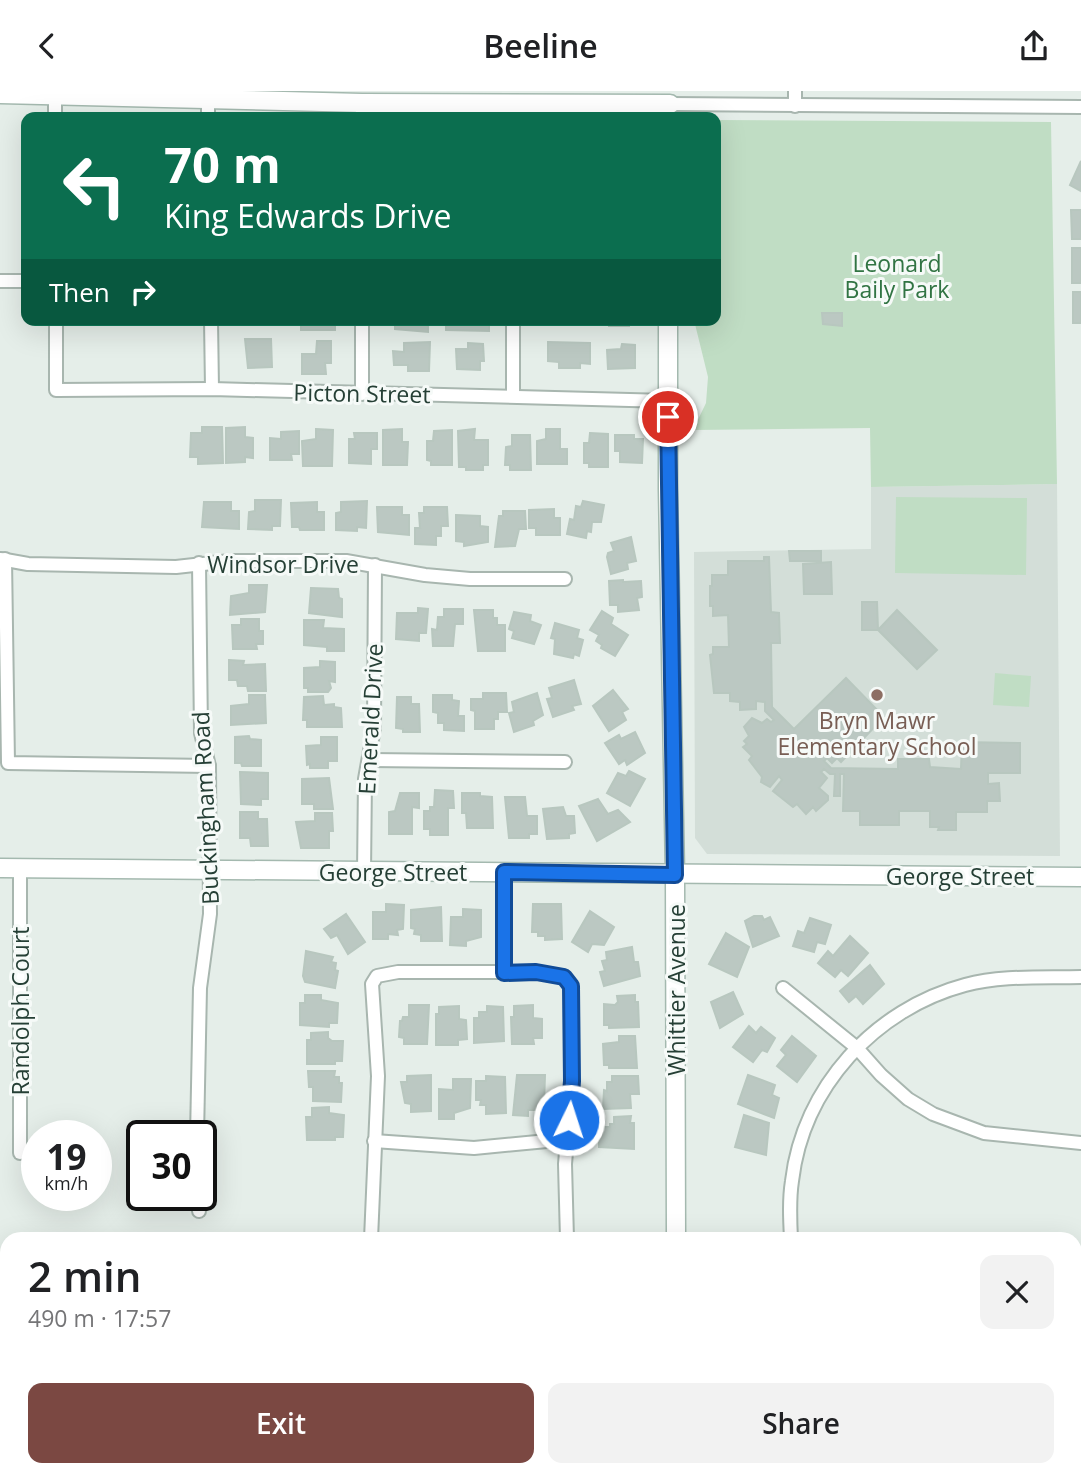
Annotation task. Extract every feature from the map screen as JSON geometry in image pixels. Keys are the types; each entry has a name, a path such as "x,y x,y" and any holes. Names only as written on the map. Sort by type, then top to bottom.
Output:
{"street":[{"path":"795,91 796,106"},
{"path":"0,94 55,92 208,108 277,95 362,110 514,111 670,104 1077,107"},
{"path":"55,92 55,112"},
{"path":"0,281 21,281"},
{"name":"Picton Street","path":"56,326 56,390 212,389 667,401"},
{"path":"211,326 212,389"},
{"path":"362,326 362,394"},
{"path":"513,326 513,396"},
{"name":"Whittier Avenue","path":"668,326 675,875 676,1232"},
{"path":"3,559 8,763 209,766"},
{"name":"Windsor Drive","path":"3,559 28,564 176,566 199,563 346,561 398,572 470,579 565,579"},
{"name":"Buckingham Road","path":"197,1120 200,988 211,914 209,766 201,733 199,563"},
{"name":"Emerald Drive","path":"364,873 365,779 374,728 375,565"},
{"path":"370,760 565,762"},
{"name":"George Street","path":"0,868 1081,877"},
{"name":"Randolph Court","path":"20,869 20,1153"},
{"path":"504,872 504,973"},
{"path":"371,1232 378,1076 372,983 377,976 398,972 536,972 564,977 571,986 572,1081 565,1164 566,1232"},
{"path":"791,1232 792,1179 806,1126 822,1093 857,1048 899,1012 931,996 965,985 1005,978 1081,977"},
{"path":"783,988 857,1048 881,1075 908,1099 933,1114 984,1133 1081,1143"},
{"path":"374,1141 474,1148 568,1139"}],"shaded area":[{"name":"Bryn Mawr Elementary School","path":"1057,484 1060,856 707,854 695,838 694,552 871,549 871,487"}],"green space":[{"name":"Leonard Baily Park","path":"721,120 1051,122 1057,484 871,487 870,428 693,430 706,403 708,377 695,326 721,326"},
{"path":"896,497 1027,498 1026,575 895,573"},
{"path":"995,673 1031,676 1029,707 993,705"}],"building":[{"path":"1081,161 1081,191 1070,185"},
{"path":"1071,210 1081,210 1081,239 1072,239"},
{"path":"1072,248 1081,248 1081,283 1072,283"},
{"path":"1073,292 1081,292 1081,323 1073,323"},
{"path":"822,313 842,313 842,326 823,324"},
{"path":"301,326 335,326 335,330 301,330"},
{"path":"395,326 428,326 428,332 395,329"},
{"path":"446,326 489,326 489,331 446,330"},
{"path":"245,339 271,339 272,367 248,368"},
{"path":"317,341 331,341 331,363 325,363 326,374 302,374 302,354 316,354"},
{"path":"430,342 429,371 408,371 408,365 394,365 393,351 404,352 404,343"},
{"path":"548,342 590,343 590,364 580,363 580,368 559,368 559,362 548,361"},
{"path":"468,343 483,344 484,361 480,361 480,370 457,369 456,349 468,349"},
{"path":"622,344 635,345 635,368 608,369 607,350 621,349"},
{"path":"202,427 222,427 223,463 198,464 198,457 190,457 191,433 202,433"},
{"path":"245,427 245,437 253,438 253,458 245,457 245,462 226,463 226,428"},
{"path":"316,429 333,430 332,466 303,466 302,441 316,439"},
{"path":"402,429 402,442 408,442 407,465 383,465 383,430"},
{"path":"475,429 474,440 488,440 488,465 483,465 483,470 466,470 466,467 459,467 458,431"},
{"path":"546,429 560,429 560,449 567,449 567,464 537,464 537,441 546,439"},
{"path":"452,430 452,465 431,465 431,461 427,460 427,441 433,441 434,431"},
{"path":"299,431 299,454 291,454 292,460 270,460 270,438 281,439 281,432"},
{"path":"354,433 377,433 377,449 371,449 371,464 349,463 349,439 355,439"},
{"path":"590,433 608,434 608,467 589,467 589,463 584,463 584,443 589,443"},
{"path":"512,435 530,435 531,470 510,470 510,465 505,465 506,447 512,446"},
{"path":"615,435 634,435 634,439 643,439 642,463 620,462 620,451 615,451"},
{"path":"255,500 281,500 280,526 272,526 272,530 248,529 249,512 255,511"},
{"path":"367,501 366,528 357,527 357,531 336,530 336,513 341,512 341,502"},
{"path":"583,501 604,505 601,522 592,522 591,532 587,531 586,538 567,534 570,519 574,520 576,506 581,507"},
{"path":"204,502 231,502 231,511 239,511 239,529 202,527"},
{"path":"317,502 317,512 324,512 324,530 300,530 299,527 292,527 291,503"},
{"path":"377,507 402,507 402,515 409,515 409,535 378,532"},
{"path":"424,507 447,507 448,526 441,526 441,536 436,536 436,545 415,544 415,528 420,528 419,513 424,513"},
{"path":"554,509 554,518 560,518 560,535 536,535 536,528 529,528 529,510"},
{"path":"503,511 525,511 526,529 519,529 515,546 495,547 499,516 503,516"},
{"path":"456,515 480,516 480,526 488,527 488,542 464,546 464,542 456,541"},
{"path":"631,537 636,561 627,563 628,569 611,574 607,557 608,553 614,551 611,543"},
{"path":"789,551 821,551 821,561 790,561"},
{"path":"764,557 769,557 771,612 779,613 780,643 771,643 772,707 794,729 846,678 884,717 841,762 837,758 832,763 827,758 824,761 831,768 898,769 898,759 929,759 930,767 961,769 962,742 1020,743 1020,773 988,773 988,784 999,783 1000,801 987,801 987,812 956,812 956,830 930,827 930,811 899,811 899,825 860,825 860,811 843,811 844,774 840,774 840,796 834,796 835,774 824,769 821,772 827,778 819,788 828,796 828,800 816,811 813,807 806,814 797,804 793,807 773,791 782,780 779,776 770,787 761,782 762,777 749,760 752,756 743,747 749,736 744,727 752,718 762,723 767,719 771,722 774,720 765,711 765,702 756,701 756,709 740,710 740,702 730,701 730,693 714,693 710,655 713,654 713,647 729,647 728,615 713,616 710,586 712,575 728,575 728,561 764,561"},
{"path":"831,562 832,594 804,594 803,564"},
{"path":"609,581 641,581 642,597 637,598 639,610 618,612 618,605 610,605"},
{"path":"249,585 267,585 265,612 230,615 231,596 249,593"},
{"path":"311,588 338,589 339,598 342,599 342,617 309,613"},
{"path":"862,602 877,602 878,630 862,630"},
{"path":"418,608 428,609 426,633 419,633 419,641 396,639 397,613 418,613"},
{"path":"444,609 463,609 463,624 455,624 453,646 433,646 432,629 437,630 438,617 444,617"},
{"path":"474,610 493,610 497,625 505,625 505,651 478,651"},
{"path":"897,610 937,650 917,669 878,630"},
{"path":"602,611 613,618 611,624 628,635 615,656 601,648 602,645 596,641 599,635 590,630"},
{"path":"514,612 531,615 530,621 541,625 534,644 512,638 514,631 509,629"},
{"path":"241,619 259,619 263,644 256,644 257,649 233,649 232,625 241,625"},
{"path":"304,620 324,620 323,628 344,629 344,651 327,651 327,647 304,645"},
{"path":"555,623 579,630 577,638 583,640 579,656 574,654 573,658 554,654 555,639 551,638"},
{"path":"229,660 244,661 243,665 265,664 266,691 248,691 247,686 238,686 237,680 229,680"},
{"path":"320,661 335,662 335,682 329,681 331,688 328,692 308,692 308,688 304,688 304,668 320,667"},
{"path":"574,680 581,704 572,706 574,710 553,717 547,699 552,698 549,688"},
{"path":"613,690 628,709 622,712 626,720 609,731 593,706"},
{"path":"483,693 506,693 507,712 498,712 498,719 494,719 494,729 475,729 475,711 471,710 471,699 483,699"},
{"path":"537,693 543,715 533,721 534,725 514,732 509,713 514,712 512,702"},
{"path":"249,695 265,695 266,723 231,725 231,706 249,704"},
{"path":"433,695 452,695 452,700 459,701 458,716 464,716 464,731 444,730 444,723 438,723 438,713 433,712"},
{"path":"323,696 324,705 334,704 334,707 341,708 342,727 307,727 307,720 303,720 304,697"},
{"path":"397,697 411,697 411,704 419,704 420,732 403,732 403,729 396,728"},
{"path":"635,732 645,753 627,765 625,760 619,764 605,743 619,735 621,739"},
{"path":"249,736 250,739 261,740 261,766 242,766 241,763 235,763 235,737"},
{"path":"321,737 337,737 337,761 328,761 328,768 310,768 310,764 307,765 306,746 321,745"},
{"path":"629,771 645,779 630,806 607,793 618,773 626,776"},
{"path":"240,772 268,773 268,799 261,799 261,805 241,804"},
{"path":"329,778 333,809 314,809 314,804 302,804 302,779"},
{"path":"435,790 453,791 454,808 448,808 448,835 430,835 430,829 424,829 424,811 430,811 430,807 434,807"},
{"path":"400,793 419,793 419,808 412,807 412,834 389,834 389,812 395,811"},
{"path":"462,793 480,793 480,796 492,797 493,828 467,828 466,813 462,813"},
{"path":"505,797 525,797 527,816 537,816 537,834 529,834 529,838 509,838"},
{"path":"598,799 608,814 618,810 630,822 597,841 579,806"},
{"path":"563,807 566,816 574,816 575,833 569,834 569,838 547,839 543,809"},
{"path":"240,812 258,812 258,819 267,819 268,846 251,846 250,838 240,838"},
{"path":"315,813 332,813 333,831 329,831 329,848 301,848 296,822 315,821"},
{"path":"386,904 404,905 403,929 397,930 398,935 388,934 388,939 373,939 373,912 386,912"},
{"path":"533,904 561,904 562,939 545,940 545,936 532,932"},
{"path":"441,907 442,941 421,941 421,935 414,934 415,929 411,928 411,910"},
{"path":"463,909 481,910 481,937 466,941 466,946 450,945 451,917 463,917"},
{"path":"590,911 614,927 604,945 592,944 588,952 572,942"},
{"path":"346,914 365,942 348,954 337,935 331,938 324,929"},
{"path":"754,916 762,916 764,920 770,917 779,936 753,947 745,921"},
{"path":"810,918 831,925 825,944 817,942 814,952 793,946 798,931 804,933"},
{"path":"726,933 749,947 737,977 709,964"},
{"path":"850,936 868,953 848,976 841,970 835,977 818,963 828,951 833,956"},
{"path":"632,947 640,976 604,986 600,972 605,971 602,961 607,960 606,952"},
{"path":"306,951 333,957 331,962 336,963 335,970 338,971 335,988 305,982 303,976"},
{"path":"870,965 884,984 863,1004 856,996 849,1002 840,991"},
{"path":"733,992 743,1014 720,1028 711,1002"},
{"path":"305,995 321,995 321,1000 338,1003 337,1023 329,1023 329,1027 300,1025 300,1003 305,1003"},
{"path":"635,995 635,1002 638,1002 639,1027 609,1028 609,1025 604,1025 604,1004 615,1005 618,1002 617,996"},
{"path":"409,1005 429,1005 427,1044 404,1044 404,1038 399,1037 400,1021 403,1017 409,1017"},
{"path":"533,1005 533,1018 542,1019 542,1038 533,1038 534,1044 512,1044 511,1017 514,1017 514,1006"},
{"path":"459,1006 459,1019 466,1020 467,1039 458,1040 458,1045 436,1045 436,1014 439,1014 439,1007"},
{"path":"487,1006 503,1007 504,1041 474,1043 474,1018 479,1018 479,1012 487,1012"},
{"path":"749,1026 756,1033 761,1027 775,1038 767,1052 762,1050 753,1062 733,1047"},
{"path":"328,1032 328,1038 332,1041 343,1041 342,1061 335,1061 335,1064 307,1064 307,1040 311,1040 311,1033"},
{"path":"619,1036 635,1036 637,1068 609,1068 609,1065 604,1065 603,1044 619,1042"},
{"path":"792,1036 816,1056 797,1082 777,1066 786,1055 781,1050"},
{"path":"308,1071 335,1071 334,1077 339,1077 339,1083 342,1083 341,1102 313,1101 313,1087 309,1087"},
{"path":"431,1075 431,1111 411,1112 411,1104 405,1103 401,1082 407,1082 407,1076"},
{"path":"517,1075 545,1075 544,1105 539,1105 538,1110 528,1110 528,1116 513,1115"},
{"path":"748,1075 775,1085 772,1095 779,1098 774,1118 738,1104"},
{"path":"486,1076 505,1077 506,1113 486,1114 486,1105 480,1105 481,1100 476,1100 476,1081 486,1081"},
{"path":"612,1076 638,1076 639,1094 630,1094 631,1108 603,1109 604,1090 607,1091 607,1082 612,1082"},
{"path":"453,1079 471,1079 470,1108 454,1113 454,1119 439,1119 439,1089 453,1090"},
{"path":"329,1107 329,1113 344,1115 343,1137 335,1137 335,1140 307,1140 306,1117 312,1117 312,1108"},
{"path":"744,1115 769,1123 766,1155 735,1147"},
{"path":"631,1116 630,1123 634,1123 634,1149 599,1147 599,1127 610,1127 610,1124 614,1124 614,1117"}],"place":[{"name":"Bryn Mawr Elementary School","path":"877,695"}],"route":[{"path":"569,1120 572,1081 571,986 564,977 536,972 504,973 504,872 675,875 668,417"}]}
